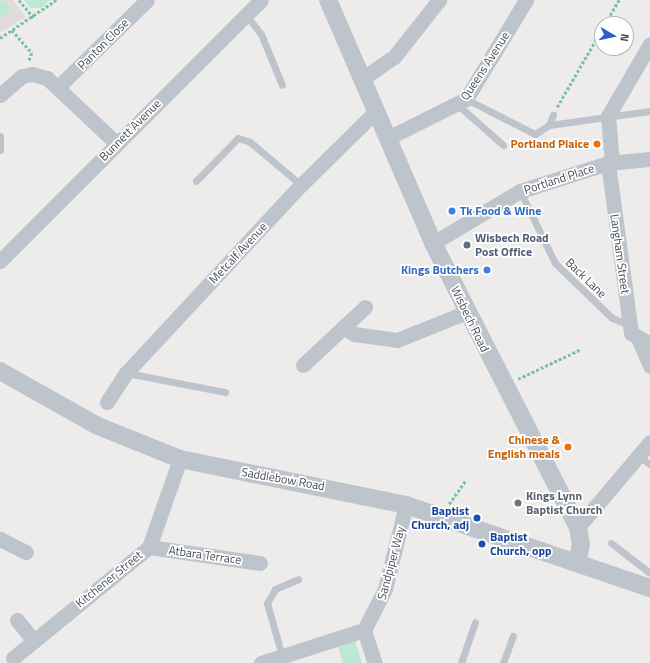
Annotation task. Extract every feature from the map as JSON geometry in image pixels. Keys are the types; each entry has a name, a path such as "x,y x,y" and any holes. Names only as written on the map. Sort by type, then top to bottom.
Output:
{"street":[{"name":"Panton Close","path":"58,88 147,0"},
{"name":"Bunnett Avenue","path":"0,261 116,142 261,0"},
{"name":"Wisbech Road","path":"328,0 433,243 578,527 582,545 577,562"},
{"path":"362,78 394,57 439,0"},
{"name":"Queens Avenue","path":"388,138 463,103 526,0"},
{"path":"608,116 650,44"},
{"path":"0,95 22,76 32,74 47,78 116,142"},
{"name":"Metcalf Avenue","path":"106,402 126,373 301,185 376,111"},
{"name":"Langham Street","path":"608,116 610,163 629,325 631,333 645,342 650,366"},
{"name":"Portland Place","path":"433,243 520,192 610,163 650,159"},
{"path":"303,365 365,307"},
{"path":"343,327 354,334 397,340 467,312"},
{"name":"Saddlebow Road","path":"0,371 98,426 180,459 406,504 577,562"},
{"path":"578,527 644,460 650,442"},
{"name":"Kitchener Street","path":"13,658 149,547 180,459"},
{"name":"Sandpiper Way","path":"364,630 385,590 406,504"},
{"path":"0,540 26,552"},
{"name":"Atbara Terrace","path":"149,547 260,563"},
{"path":"577,562 650,588"},
{"path":"17,620 34,641"},
{"path":"262,663 364,630 375,663"}],"lane":[{"path":"246,15 261,34 282,85"},
{"path":"463,103 535,134 549,125 650,111"},
{"path":"463,103 503,144"},
{"path":"549,125 553,115"},
{"path":"0,136 0,150"},
{"path":"196,181 238,138 250,142 301,185"},
{"name":"Back Lane","path":"520,192 555,263 612,318 629,325"},
{"path":"126,373 225,392"},
{"path":"611,543 650,573"},
{"path":"282,656 267,604 275,589 298,579"},
{"path":"461,663 475,622"},
{"path":"503,663 513,636"}],"path":[{"path":"19,0 34,18"},
{"path":"0,38 34,18 56,0"},
{"path":"610,16 619,0"},
{"path":"12,30 32,53 22,76"},
{"path":"553,115 594,43"},
{"path":"514,381 579,350"},
{"path":"446,509 466,480"}],"shaded area":[{"path":"0,0 13,0 26,17 0,33"}],"green space":[{"path":"0,0 12,9 0,18"},
{"path":"24,0 50,0 41,8 30,8"},
{"path":"355,640 362,663 343,663 337,643"}],"place":[{"name":"Portland Plaice","path":"597,144"},
{"name":"Tk Food & Wine","path":"452,211"},
{"name":"Wisbech Road Post Office","path":"467,245"},
{"name":"Kings Butchers","path":"487,270"},
{"name":"Chinese & English meals","path":"568,447"},
{"name":"Kings Lynn Baptist Church","path":"518,503"},
{"name":"Baptist Church, adj","path":"477,518"},
{"name":"Baptist Church, opp","path":"482,544"}]}
